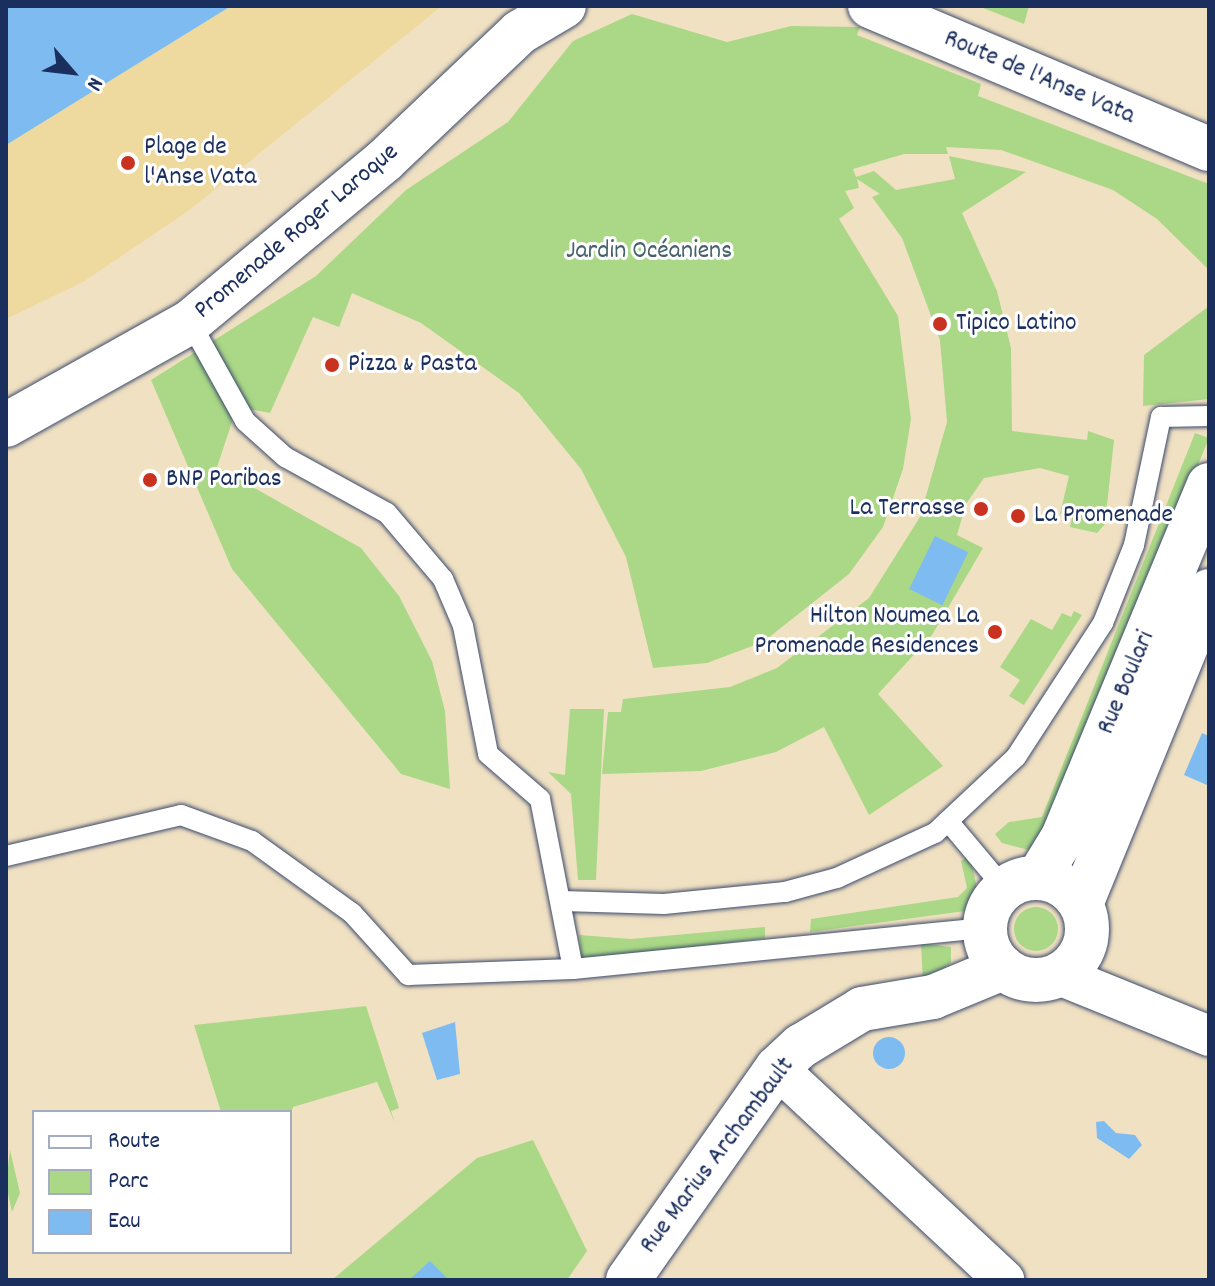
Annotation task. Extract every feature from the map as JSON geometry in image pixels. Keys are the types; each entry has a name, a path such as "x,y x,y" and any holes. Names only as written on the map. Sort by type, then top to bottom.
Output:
{"street":[{"name":"Promenade Roger Laroque","path":"6,425 190,322 372,172 520,32 564,6"},
{"name":"Route de l'Anse Vata","path":"870,6 1209,149"},
{"name":"Rue Boulari","path":"1021,884 1063,837 1209,485"},
{"name":"Rue Boulari","path":"1081,904 1209,591"},
{"path":"1021,884 1070,890 1081,904 1082,952 1059,975"},
{"name":"Rue Marius Archambault","path":"628,1280 777,1068 862,1009 948,991 991,944 1021,884"},
{"path":"991,944 1030,980 1059,975 1209,1036"},
{"path":"777,1068 1004,1280"}],"lane":[{"path":"190,322 245,421 285,457 387,513 443,579 466,638 488,754 540,799 573,969"},
{"path":"562,901 664,904 785,892 881,860 948,821 1016,757 1103,623 1134,545 1161,417 1209,416"},
{"path":"6,856 181,815 252,841 352,913 408,975 573,969 991,944"},
{"path":"948,821 1021,884"}],"green space":[{"path":"978,6 1029,6 1024,24"},
{"name":"Jardin Océaniens","path":"632,14 727,42 791,26 860,27 857,35 981,84 978,96 1209,184 1209,270 1157,219 1113,190 1001,150 946,147 948,154 904,154 853,169 856,177 874,171 896,190 955,179 949,156 1026,172 962,213 997,291 1011,348 1012,431 1087,440 1088,431 1114,440 1105,524 1097,533 1070,527 1072,517 1060,514 1069,476 1040,468 984,478 966,504 957,535 983,548 932,635 878,694 943,766 869,815 824,727 776,752 701,771 602,774 608,712 621,712 623,699 730,687 777,668 869,598 920,517 947,422 940,340 902,238 872,197 880,194 857,179 859,188 845,191 854,208 839,219 898,316 911,419 903,469 883,527 849,574 763,642 707,663 653,668 626,557 581,469 519,393 421,323 352,293 339,327 313,317 270,413 237,407 217,467 361,548 399,596 432,661 445,711 450,789 401,774 232,569 151,380 316,276 406,190 508,122 573,41"},
{"path":"1209,306 1209,399 1143,406 1144,355"},
{"path":"1195,433 1209,438 1046,837 1029,850 1002,843 995,834 1009,822 1042,817"},
{"path":"1074,611 1082,615 1024,705 1009,696 1020,680 1000,667 1031,619 1052,630 1062,613 1071,617"},
{"path":"570,709 604,709 596,880 578,880 571,794 548,772 565,775"},
{"path":"970,855 977,889 965,911 810,932 811,919 958,897 967,888 961,861"},
{"path":"1036,907 1051,914 1058,929 1051,944 1036,951 1021,944 1014,929 1021,914"},
{"path":"765,927 765,938 582,961 579,935 631,939"},
{"path":"921,943 951,947 951,963 923,985"},
{"path":"366,1006 399,1108 391,1111 395,1123 377,1082 293,1107 292,1111 220,1110 194,1025"},
{"path":"533,1140 587,1251 567,1280 332,1280 477,1158"},
{"path":"10,1150 20,1193 12,1212 6,1184"}],"sand":[{"name":"Plage de l'Anse Vata","path":"231,6 442,6 187,212 83,282 6,319 6,145"}],"water":[{"path":"6,6 231,6 6,145"},
{"path":"935,536 968,552 942,605 909,589"},
{"path":"1202,733 1209,736 1207,785 1184,775"},
{"path":"455,1022 460,1074 437,1080 422,1033"},
{"path":"889,1037 900,1042 905,1053 900,1064 889,1069 878,1064 873,1053 878,1042"},
{"path":"1104,1121 1116,1133 1135,1135 1142,1145 1129,1159 1097,1138 1096,1122"},
{"path":"430,1261 449,1280 409,1280"}],"place":[{"name":"Plage de l'Anse Vata","path":"128,163"},
{"name":"Tipico Latino","path":"940,324"},
{"name":"Pizza & Pasta","path":"332,365"},
{"name":"BNP Paribas","path":"150,480"},
{"name":"La Terrasse","path":"981,509"},
{"name":"La Promenade","path":"1018,516"},
{"name":"Hilton Noumea La Promenade Residences","path":"995,632"}]}
